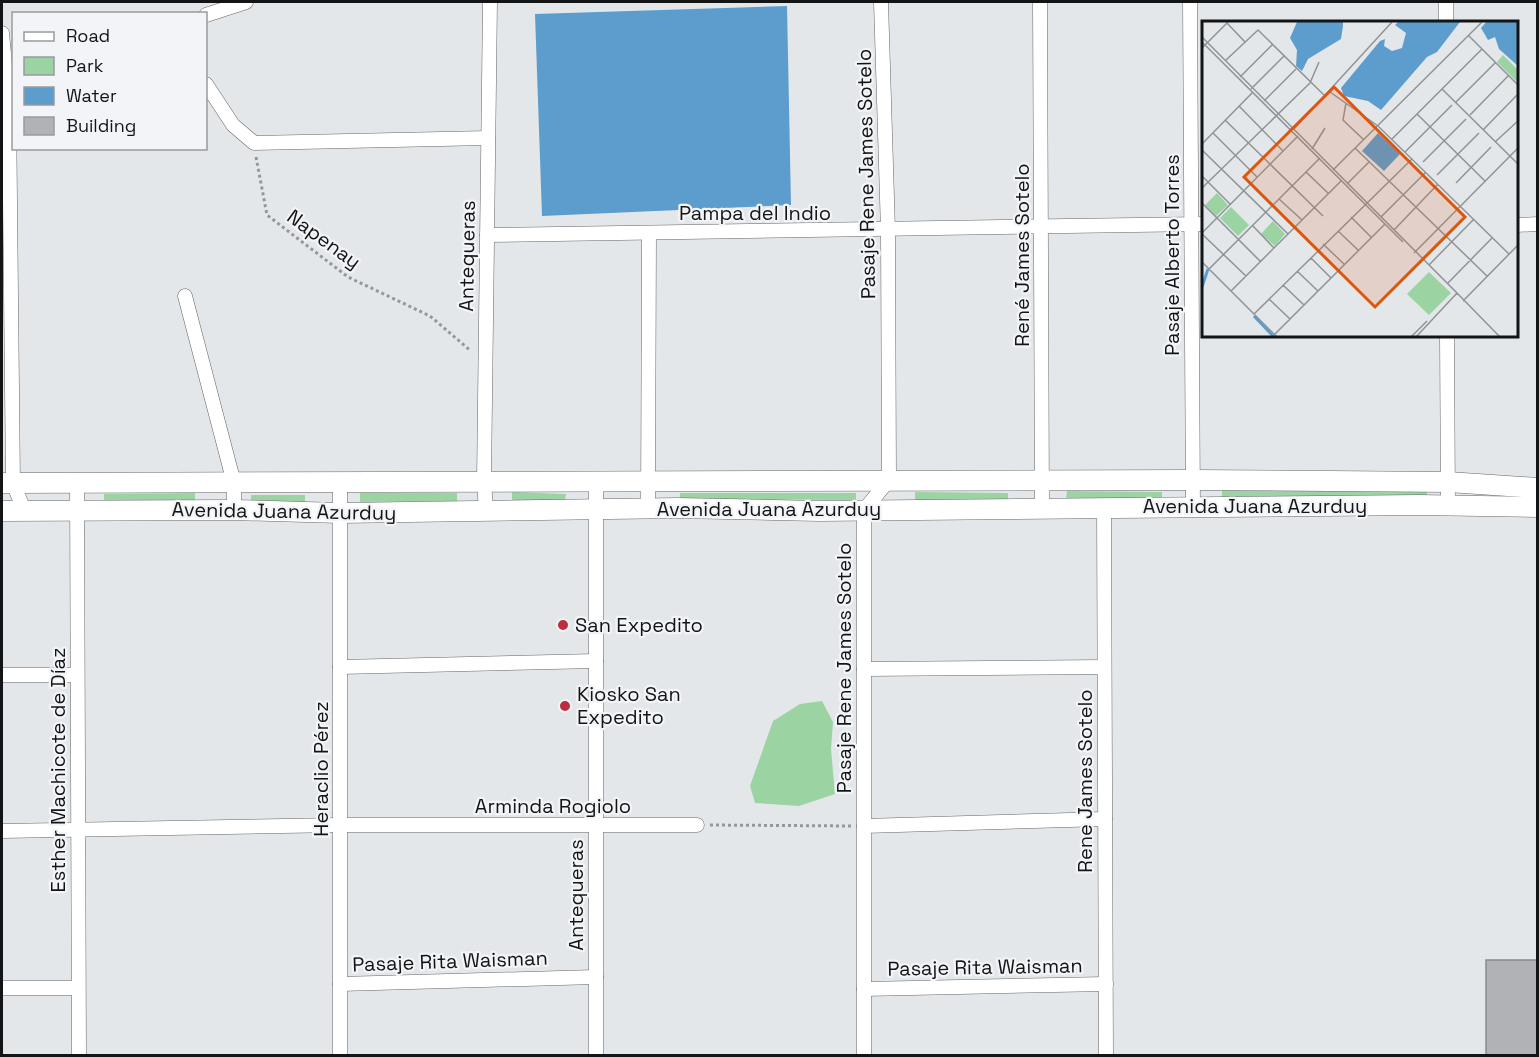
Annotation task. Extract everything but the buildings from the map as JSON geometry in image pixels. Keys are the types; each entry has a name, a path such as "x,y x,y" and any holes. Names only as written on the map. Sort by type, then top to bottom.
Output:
{"main road":[{"name":"Avenida Juana Azurduy","path":"7,483 1193,480 1448,482 1538,488"},
{"name":"Avenida Juana Azurduy","path":"2,511 234,510 340,513 597,509 1538,507"}],"street":[{"path":"207,15 246,2"},
{"name":"Antequeras","path":"486,511 484,481 490,2"},
{"name":"Pasaje Rene James Sotelo","path":"881,2 888,231 889,480"},
{"name":"René James Sotelo","path":"1040,2 1042,509"},
{"name":"Pasaje Alberto Torres","path":"1190,2 1197,224 1193,508"},
{"path":"1446,2 1446,21"},
{"path":"2,33 9,53 5,107 7,483 24,510"},
{"path":"207,85 233,124 254,143 488,138"},
{"name":"Pampa del Indio","path":"487,235 888,231 1197,224"},
{"path":"1518,225 1538,224"},
{"path":"648,509 649,233"},
{"path":"185,296 234,483 234,510"},
{"path":"1447,338 1448,507"},
{"path":"864,510 889,480"},
{"name":"Antequeras","path":"596,482 596,1056"},
{"name":"Heraclio Pérez","path":"340,483 340,1056"},
{"name":"Esther Machicote de Díaz","path":"77,484 79,511 76,675 80,1056"},
{"name":"Rene James Sotelo","path":"1104,507 1106,1056"},
{"name":"Pasaje Rene James Sotelo","path":"864,510 864,1056"},
{"path":"340,667 596,661"},
{"path":"864,669 1104,667"},
{"path":"2,675 76,675"},
{"path":"864,826 1105,819"},
{"name":"Arminda Rogiolo","path":"2,831 340,825 697,825"},
{"name":"Pasaje Rita Waisman","path":"340,984 596,977"},
{"name":"Pasaje Rita Waisman","path":"864,989 1106,984"},
{"path":"2,988 78,988"}],"path":[{"name":"Napenay","path":"254,143 267,215 348,277 430,316 485,364"},
{"path":"697,825 864,826"}],"green space":[{"path":"1222,490 1427,492 1427,499 1222,497"},
{"path":"1067,491 1162,492 1162,500 1066,499"},
{"path":"512,492 566,494 565,501 512,500"},
{"path":"915,492 1008,493 1008,501 915,500"},
{"path":"195,493 195,502 104,503 104,494"},
{"path":"360,493 457,493 457,501 360,502"},
{"path":"680,493 856,493 856,500 680,499"},
{"path":"251,495 305,495 305,503 251,502"},
{"path":"822,701 833,722 831,749 835,794 799,806 755,803 750,786 773,721 800,704"}],"water":[{"path":"787,6 791,205 542,216 535,14"}],"place":[{"name":"San Expedito","path":"563,625"},
{"name":"Kiosko San Expedito","path":"565,706"}]}
